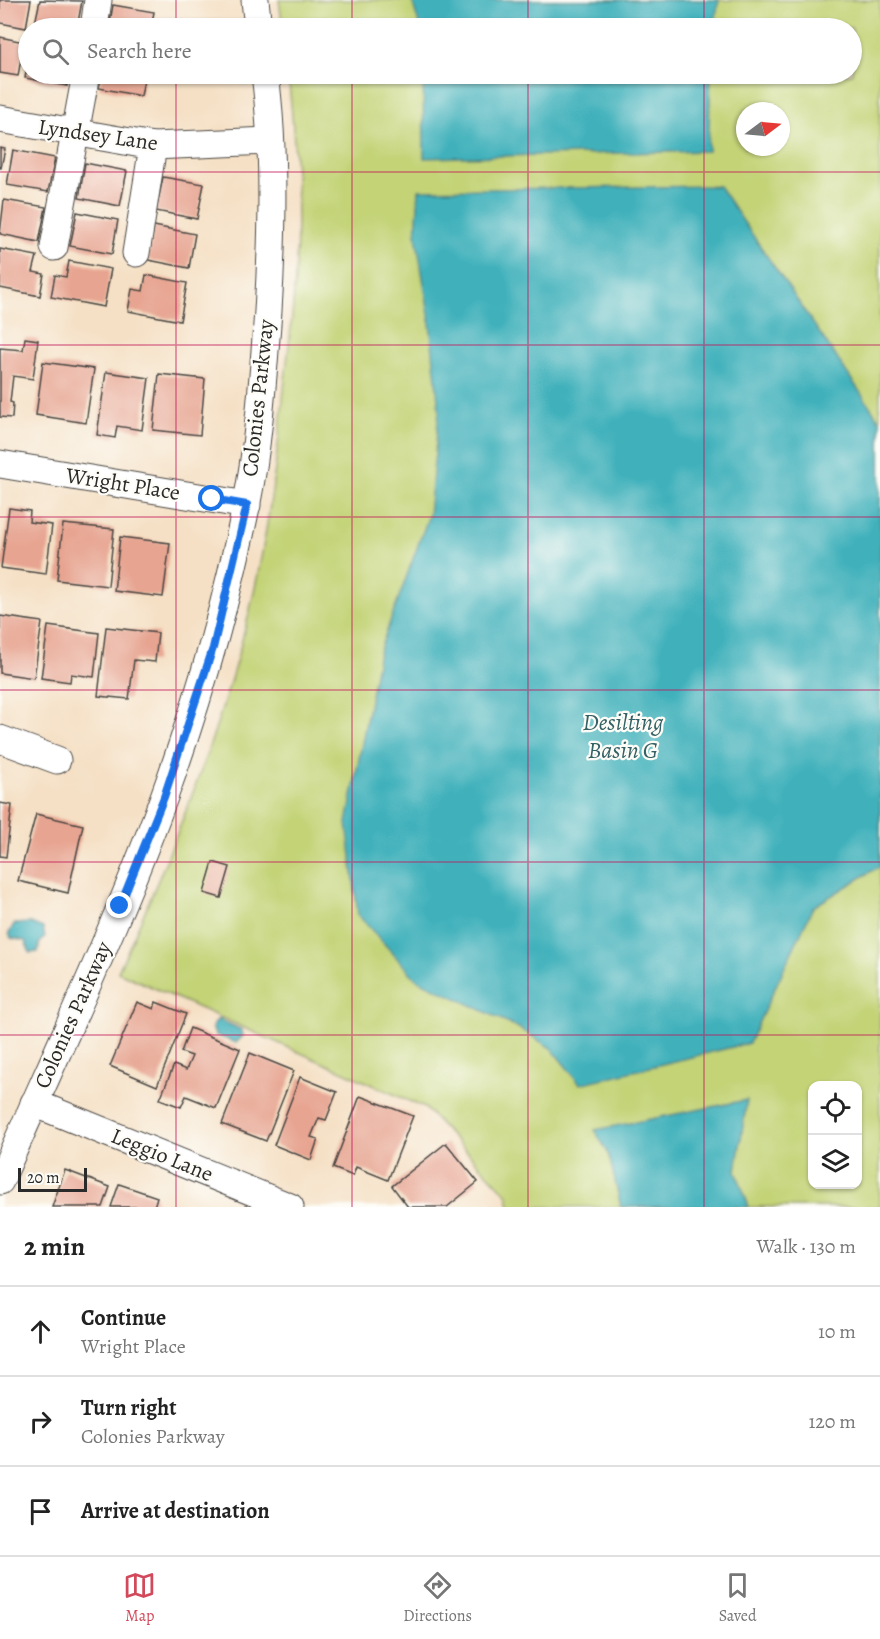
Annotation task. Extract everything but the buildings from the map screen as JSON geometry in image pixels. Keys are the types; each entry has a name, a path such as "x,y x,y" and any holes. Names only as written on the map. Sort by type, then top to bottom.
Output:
{"street":[{"path":"95,18 98,0"},
{"path":"255,0 257,18"},
{"path":"54,247 84,84"},
{"name":"Colonies Parkway","path":"0,1181 120,906 164,797 213,648 247,505 264,372 272,250 269,106 266,84"},
{"name":"Lyndsey Lane","path":"0,119 153,146 269,141"},
{"path":"136,253 153,146"},
{"name":"Wright Place","path":"0,464 247,505"},
{"path":"0,740 57,760"},
{"name":"Leggio Lane","path":"34,1103 290,1207"}],"green space":[{"path":"279,0 880,0 880,1207 510,1207 508,1195 425,1108 118,972 157,883 210,746 251,605 271,498 292,320 297,227 296,176 289,84 862,84 862,18 282,18"}],"water":[{"path":"412,0 719,0 716,18 417,18"},
{"path":"423,84 711,84 708,151 424,158"},
{"name":"Desilting Basin G","path":"719,186 880,421 880,866 813,907 749,1043 580,1084 551,1048 517,1027 416,979 358,915 347,823 379,652 429,515 439,410 429,314 416,236 419,190"},
{"path":"31,923 43,928 45,937 40,942 38,952 30,953 25,941 11,938 9,933 14,924"},
{"path":"218,1019 242,1030 243,1036 236,1043 215,1035 212,1027"},
{"path":"747,1100 736,1171 749,1207 621,1207 609,1155 595,1130"}],"route":[{"path":"120,906 164,797 213,648 247,505 212,499"}]}
